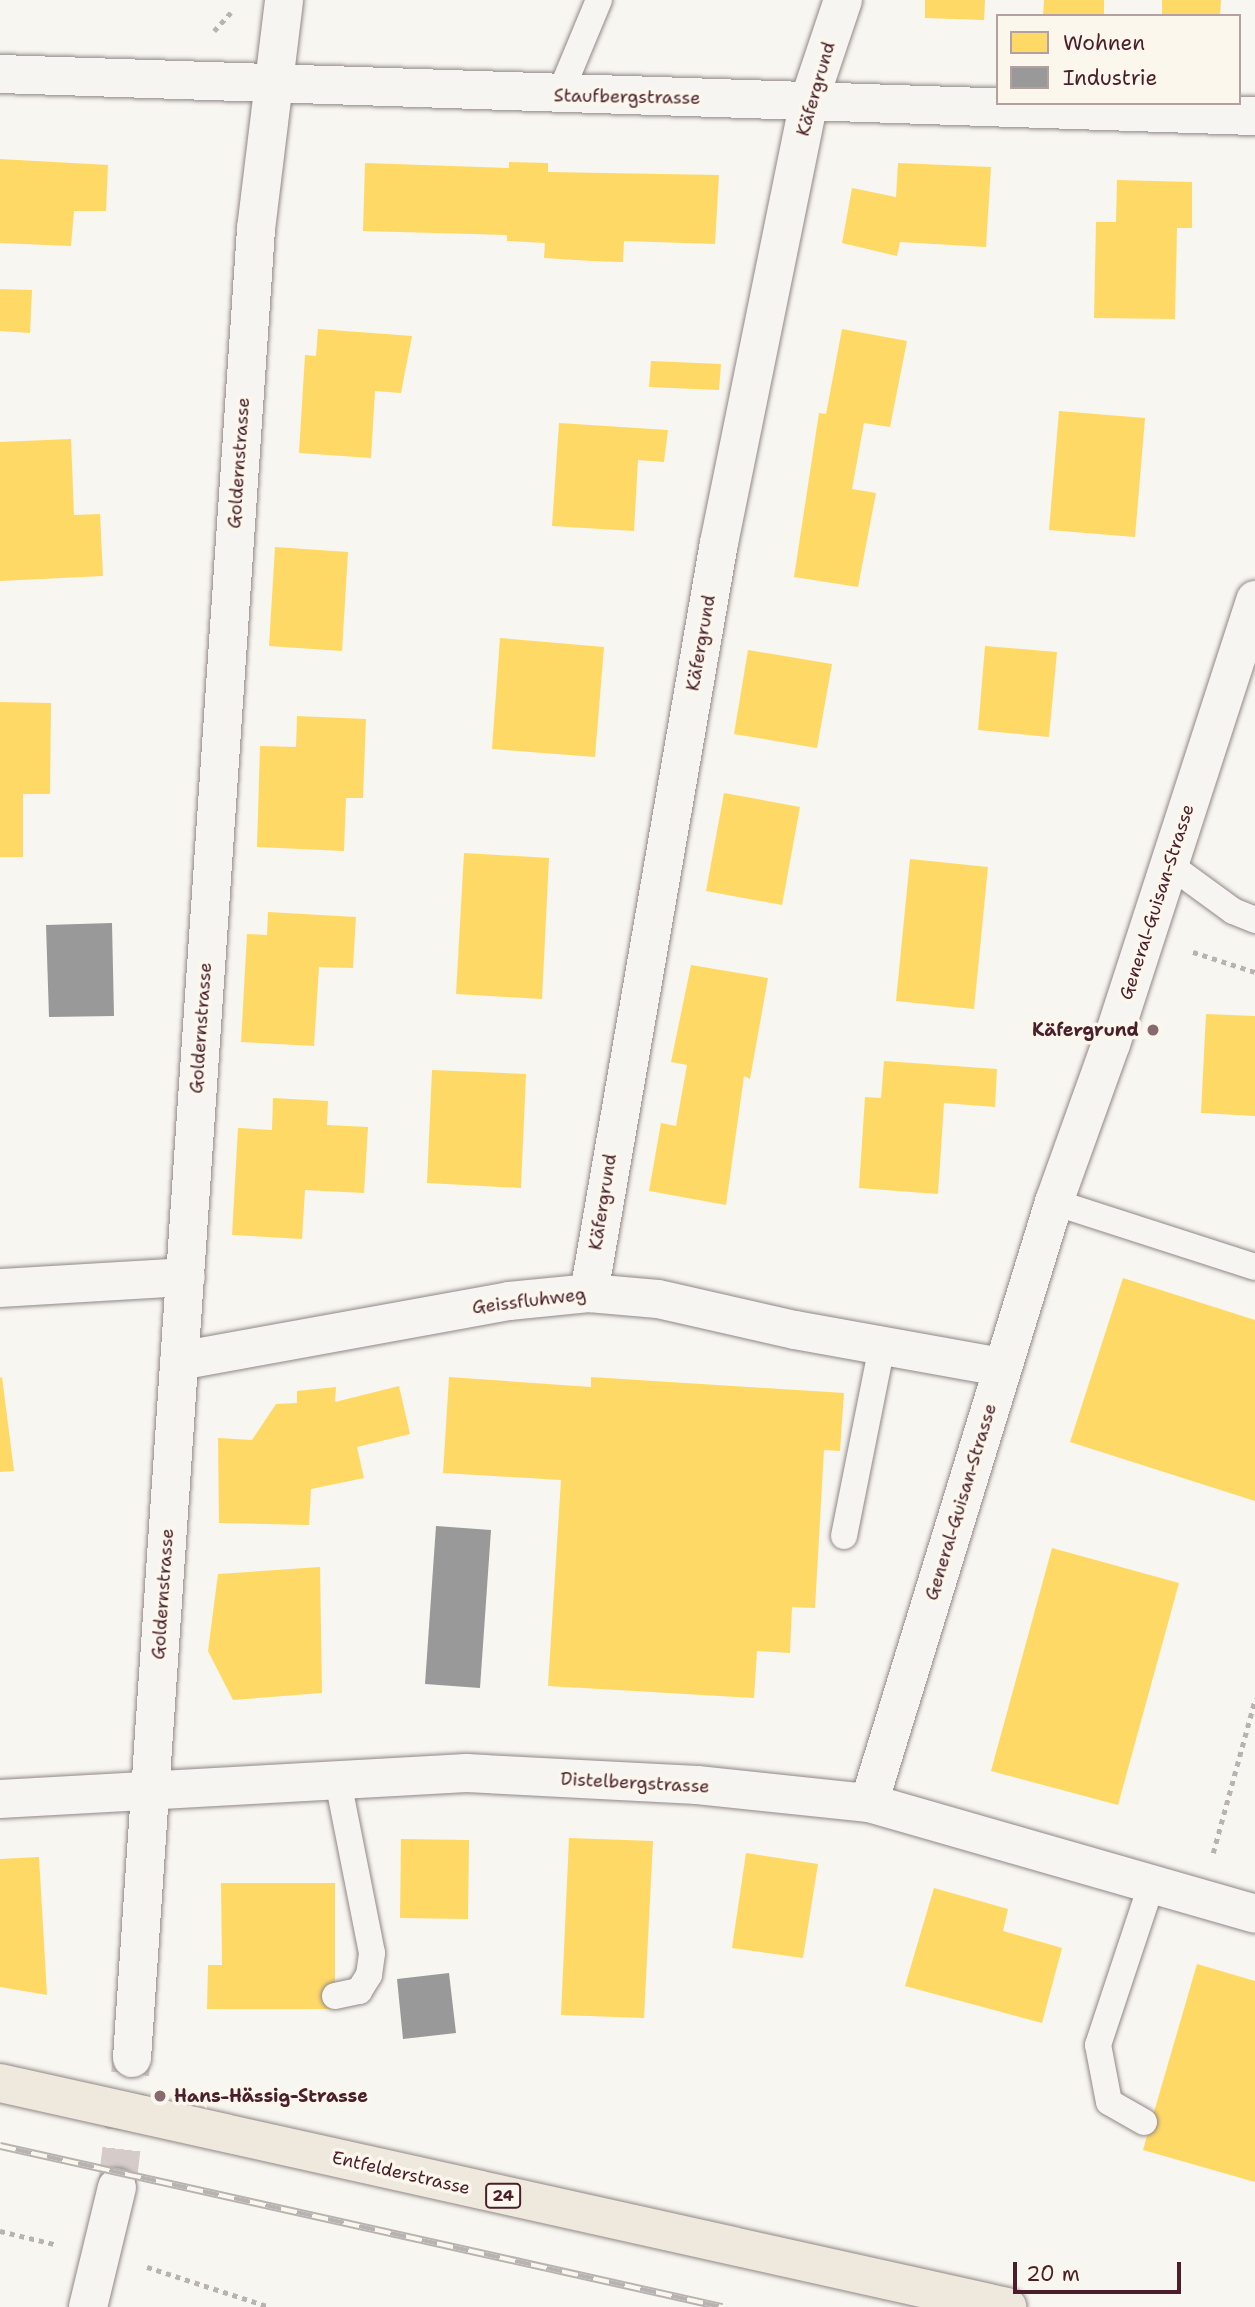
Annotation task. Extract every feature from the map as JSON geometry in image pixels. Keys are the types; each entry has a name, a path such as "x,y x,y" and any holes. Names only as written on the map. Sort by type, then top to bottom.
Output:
{"main road":[{"name":"Entfelderstrasse","path":"0,2083 1007,2307"}],"street":[{"name":"Goldernstrasse","path":"132,2058 256,229 271,87 284,0"},
{"name":"Käfergrund","path":"589,1293 719,543 809,101 843,0"},
{"name":"Staufbergstrasse","path":"0,74 271,87 1255,116"},
{"name":"General-Guisan-Strasse","path":"869,1803 1054,1202 1170,865 1255,600"},
{"path":"0,1289 186,1277"},
{"name":"Geissfluhweg","path":"179,1361 509,1301 589,1293 658,1299 882,1346 1002,1367"},
{"name":"Distelbergstrasse","path":"0,1800 466,1773 697,1785 869,1803 1199,1901 1255,1914"},
{"path":"88,2307 117,2187"}],"lane":[{"path":"559,96 599,0"},
{"path":"1170,865 1233,911 1255,920"},
{"path":"1054,1202 1255,1267"},
{"path":"844,1536 882,1346"},
{"path":"335,1996 359,1992 369,1975 372,1953 338,1781"},
{"path":"1144,2122 1110,2102 1098,2045 1151,1886"}],"path":[{"path":"1145,938 1255,972"},
{"path":"1199,1901 1255,1699"},
{"path":"201,2282 270,2307"}],"building: Wohnen":[{"path":"925,0 985,0 984,20 925,18"},
{"path":"1044,0 1104,0 1104,14 1043,14"},
{"path":"1162,0 1221,0 1220,14 1162,14"},
{"path":"0,159 108,165 106,211 74,211 71,246 0,243"},
{"path":"509,162 548,163 548,172 719,175 715,244 624,241 623,262 592,261 544,258 545,243 507,241 507,235 363,231 365,163 509,168"},
{"path":"898,163 991,167 986,247 900,242 897,256 842,243 852,188 896,197"},
{"path":"1117,180 1192,182 1192,228 1177,228 1175,319 1094,318 1096,222 1116,222"},
{"path":"0,289 32,290 30,333 0,331"},
{"path":"318,329 412,336 401,393 375,391 371,458 299,453 305,355 316,356"},
{"path":"842,329 907,341 890,427 864,423 852,489 876,493 858,587 794,577 819,413 826,414"},
{"path":"651,361 721,364 719,390 649,387"},
{"path":"1059,411 1145,418 1135,537 1049,530"},
{"path":"559,423 668,430 664,462 638,460 634,531 552,526"},
{"path":"71,439 74,515 100,514 103,576 0,581 0,442"},
{"path":"275,547 348,552 342,651 269,646"},
{"path":"500,638 604,647 595,757 492,749"},
{"path":"985,646 1057,652 1049,737 978,730"},
{"path":"748,650 832,664 817,748 734,734"},
{"path":"0,702 51,703 50,794 23,794 23,857 0,857"},
{"path":"297,716 366,719 363,798 346,798 344,851 257,847 260,746 296,747"},
{"path":"724,793 800,807 782,905 706,891"},
{"path":"464,853 549,858 542,999 456,994"},
{"path":"910,859 988,867 974,1009 896,1001"},
{"path":"268,912 356,917 353,968 319,967 314,1046 241,1042 247,934 267,935"},
{"path":"691,965 768,978 750,1079 744,1076 726,1205 649,1191 661,1123 676,1126 687,1065 671,1062"},
{"path":"1206,1014 1255,1016 1255,1116 1201,1113"},
{"path":"884,1061 997,1069 995,1107 944,1103 938,1194 859,1188 865,1097 881,1098"},
{"path":"432,1070 526,1074 521,1188 427,1183"},
{"path":"273,1098 328,1101 327,1125 368,1127 364,1193 305,1190 302,1239 232,1235 238,1128 272,1130"},
{"path":"1123,1278 1255,1320 1255,1501 1070,1442"},
{"path":"2,1377 14,1471 0,1472 0,1378"},
{"path":"449,1377 591,1387 591,1377 844,1393 840,1451 824,1450 815,1608 792,1607 790,1653 757,1651 754,1698 548,1686 561,1480 443,1473"},
{"path":"399,1386 410,1434 357,1447 364,1478 311,1489 309,1525 219,1523 218,1438 252,1440 276,1404 297,1403 297,1391 336,1387 335,1402"},
{"path":"1052,1548 1179,1583 1118,1805 991,1771"},
{"path":"320,1567 322,1693 233,1700 208,1651 218,1574"},
{"path":"569,1838 653,1841 644,2018 561,2015"},
{"path":"401,1839 469,1840 468,1919 400,1918"},
{"path":"746,1853 818,1864 803,1958 732,1948"},
{"path":"39,1857 47,1995 0,1987 0,1859"},
{"path":"221,1883 335,1883 335,2009 207,2009 208,1965 222,1965"},
{"path":"934,1888 1008,1909 1003,1931 1062,1948 1042,2023 905,1986"},
{"path":"1197,1964 1255,1981 1255,2182 1143,2150"}],"building: Industrie":[{"path":"112,923 114,1016 49,1017 46,925"},
{"path":"436,1526 491,1530 480,1688 425,1684"},
{"path":"449,1973 456,2033 403,2039 397,1979"}],"tunnel":[{"path":"117,2187 132,2058"}],"railway":[{"path":"0,2146 722,2307"}],"place":[{"name":"Käfergrund","path":"1153,1030"},
{"name":"Hans-Hässig-Strasse","path":"160,2096"}]}
